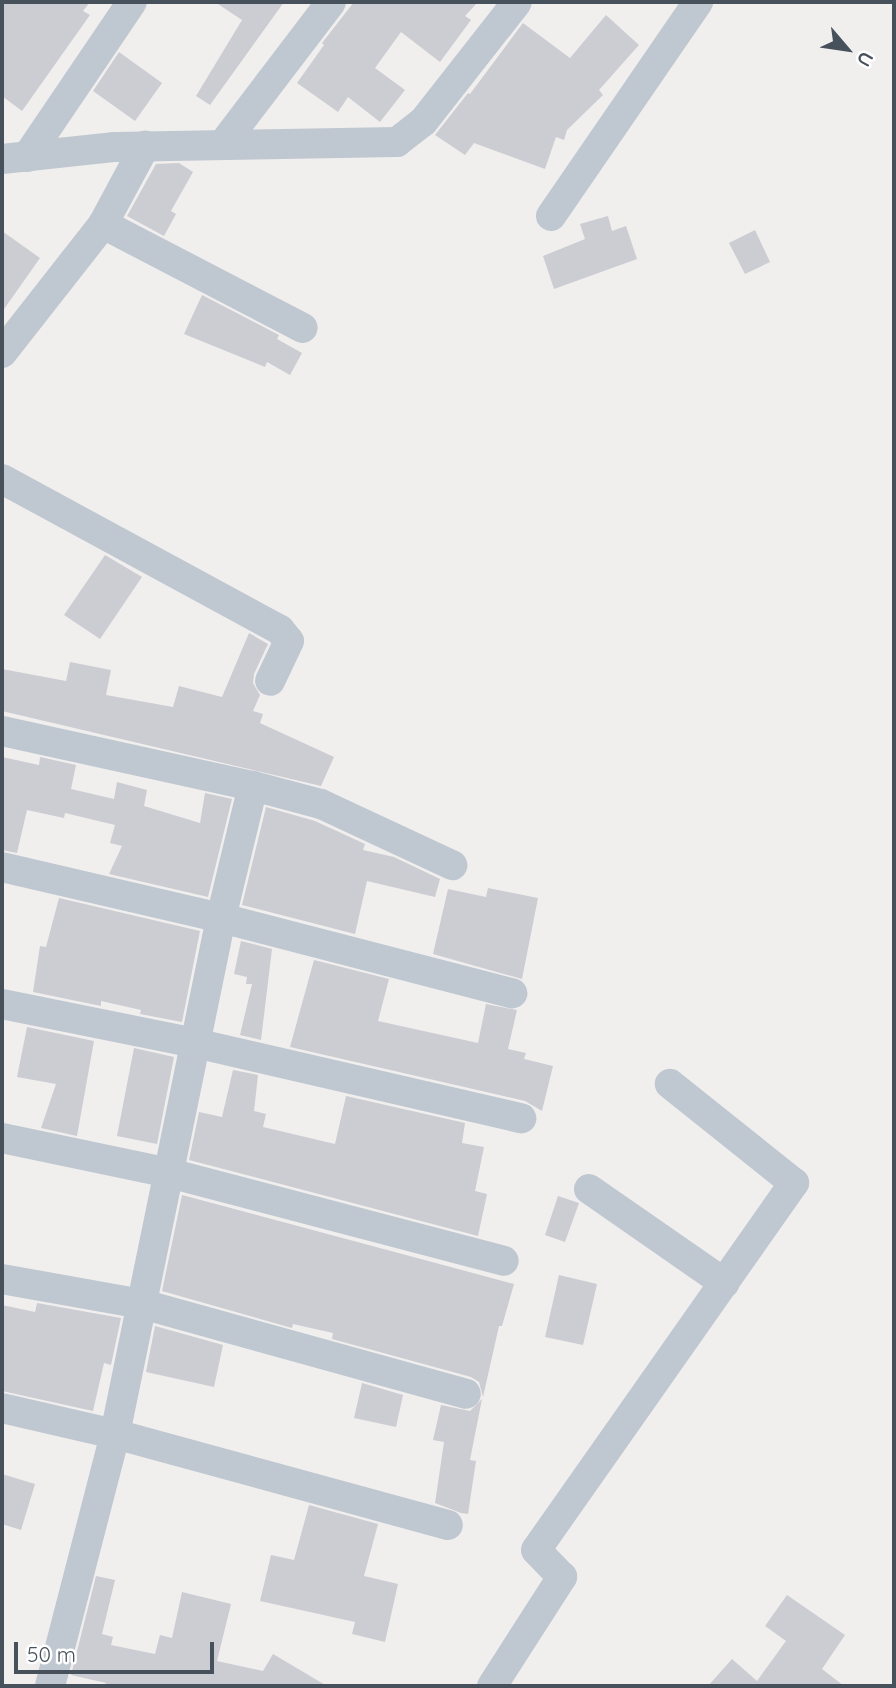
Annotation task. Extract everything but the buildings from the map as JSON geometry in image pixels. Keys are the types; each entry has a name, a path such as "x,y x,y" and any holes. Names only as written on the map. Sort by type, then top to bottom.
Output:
{"street":[{"path":"14,158 132,2"},
{"path":"223,144 331,2"},
{"path":"14,158 145,146 397,142 423,122 517,2"},
{"path":"551,216 698,2"},
{"path":"2,353 103,224 145,146"},
{"path":"103,224 303,328"},
{"path":"2,479 280,630 289,641 270,681"},
{"path":"2,731 253,786 321,804 452,865"},
{"path":"50,1686 115,1434 220,918 253,786"},
{"path":"2,867 220,918 512,993"},
{"path":"2,1003 195,1043 521,1118"},
{"path":"492,1686 562,1577 536,1550 794,1183 670,1084"},
{"path":"2,1138 169,1173 504,1261"},
{"path":"589,1189 724,1283"},
{"path":"2,1279 142,1304 466,1394"},
{"path":"2,1408 115,1434 448,1525"}]}
